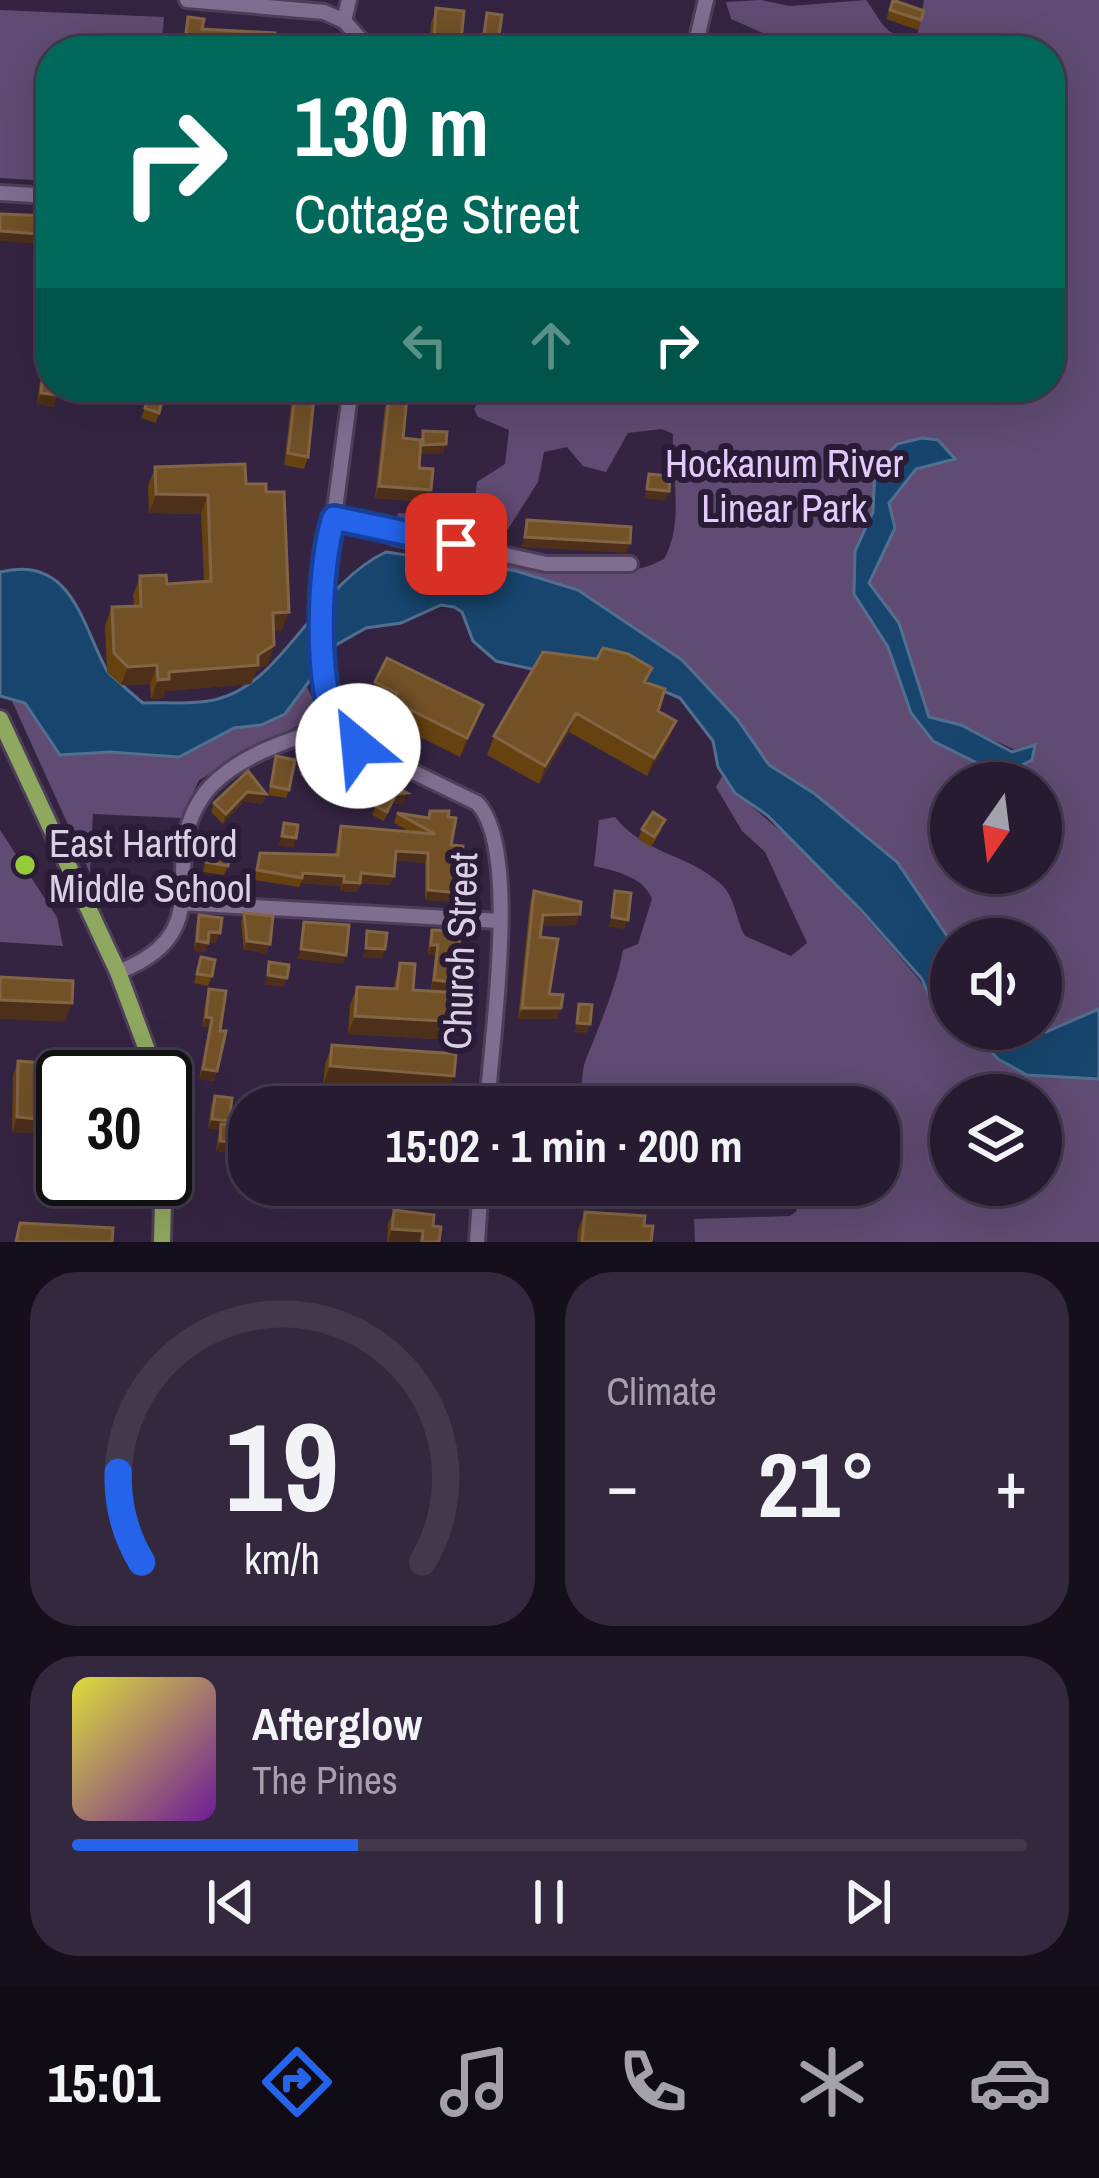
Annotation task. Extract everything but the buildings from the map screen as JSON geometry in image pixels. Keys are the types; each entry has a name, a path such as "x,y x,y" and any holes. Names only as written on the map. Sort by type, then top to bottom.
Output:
{"main road":[{"path":"0,719 118,972 147,1050"},
{"path":"162,1242 163,1206"}],"street":[{"path":"187,0 292,7 344,21 358,36"},
{"path":"344,21 349,0"},
{"path":"698,36 706,0"},
{"path":"0,193 36,195"},
{"path":"118,972 146,962 167,944 182,903 190,824 203,796 218,779 265,752 337,726 320,601 321,563 334,518 349,402"},
{"path":"334,518 546,564 630,564"},
{"name":"Church Street","path":"337,726 358,746 477,802 490,816 498,841 500,920 488,1086"},
{"path":"182,903 500,920"},
{"path":"477,1242 480,1206"}],"green space":[{"path":"761,0 790,6 866,0 891,32 902,36 764,36 731,19 726,2"},
{"name":"Hockanum River Linear Park","path":"924,0 1099,0 1099,1009 1062,1025 1062,918 934,918 884,849 783,777 712,711 491,569 390,546 398,513 461,517 475,499 477,482 505,464 509,430 478,417 474,409 478,402 1065,402 1065,36 917,36","holes":["662,429 673,434 674,530 664,559 645,567 583,571 502,552 505,534 538,482 544,452 567,447 583,466 606,472 628,433","868,582 899,623 929,717 997,742 1032,760 1028,762 1062,762 1062,894 930,894 930,762 1016,762 933,741 916,720 888,647 854,594"]},
{"path":"0,10 164,17 162,36 36,36 36,180 0,178"},
{"path":"295,666 321,713 199,780 182,818 93,814 90,873 2,679 158,730"},
{"path":"722,776 804,852 930,992 930,1050 990,1050 1025,1074 930,1074 930,1206 1062,1206 1062,1077 1099,1079 1099,1242 695,1242 694,1219 790,1216 796,1206 900,1206 900,1086 582,1086 584,1065 623,950 638,944 652,899 636,880 594,866 599,820 615,817 639,839 708,874 729,895 745,936 791,956 807,943 765,852 742,831 716,787"},
{"path":"0,830 57,917 63,946 0,942"}],"water":[{"path":"938,440 955,459 916,469 889,503 895,528 869,583 899,623 929,717 961,725 1012,752 1035,745 1028,762 975,762 933,741 911,713 888,647 854,594 855,551 873,512 875,469 897,444"},
{"path":"386,552 516,571 578,590 682,660 738,720 769,765 815,794 897,862 935,918 930,918 930,997 922,979 861,910 767,815 735,793 718,767 713,741 680,698 633,678 554,674 496,661 473,641 462,612 454,607 441,605 401,623 366,628 336,645 285,714 261,725 234,728 179,757 110,752 60,755 25,703 0,696 0,572 24,569 44,573 59,583 81,615 107,671 143,703 191,703 218,699 262,673 362,567"},
{"path":"1099,1009 1099,1079 1025,1074 990,1050 1062,1050 1062,1025"}],"place":[{"name":"East Hartford Middle School","path":"25,865"}],"route":[{"path":"358,746 337,726 327,672 321,563 334,518 456,544"}]}
